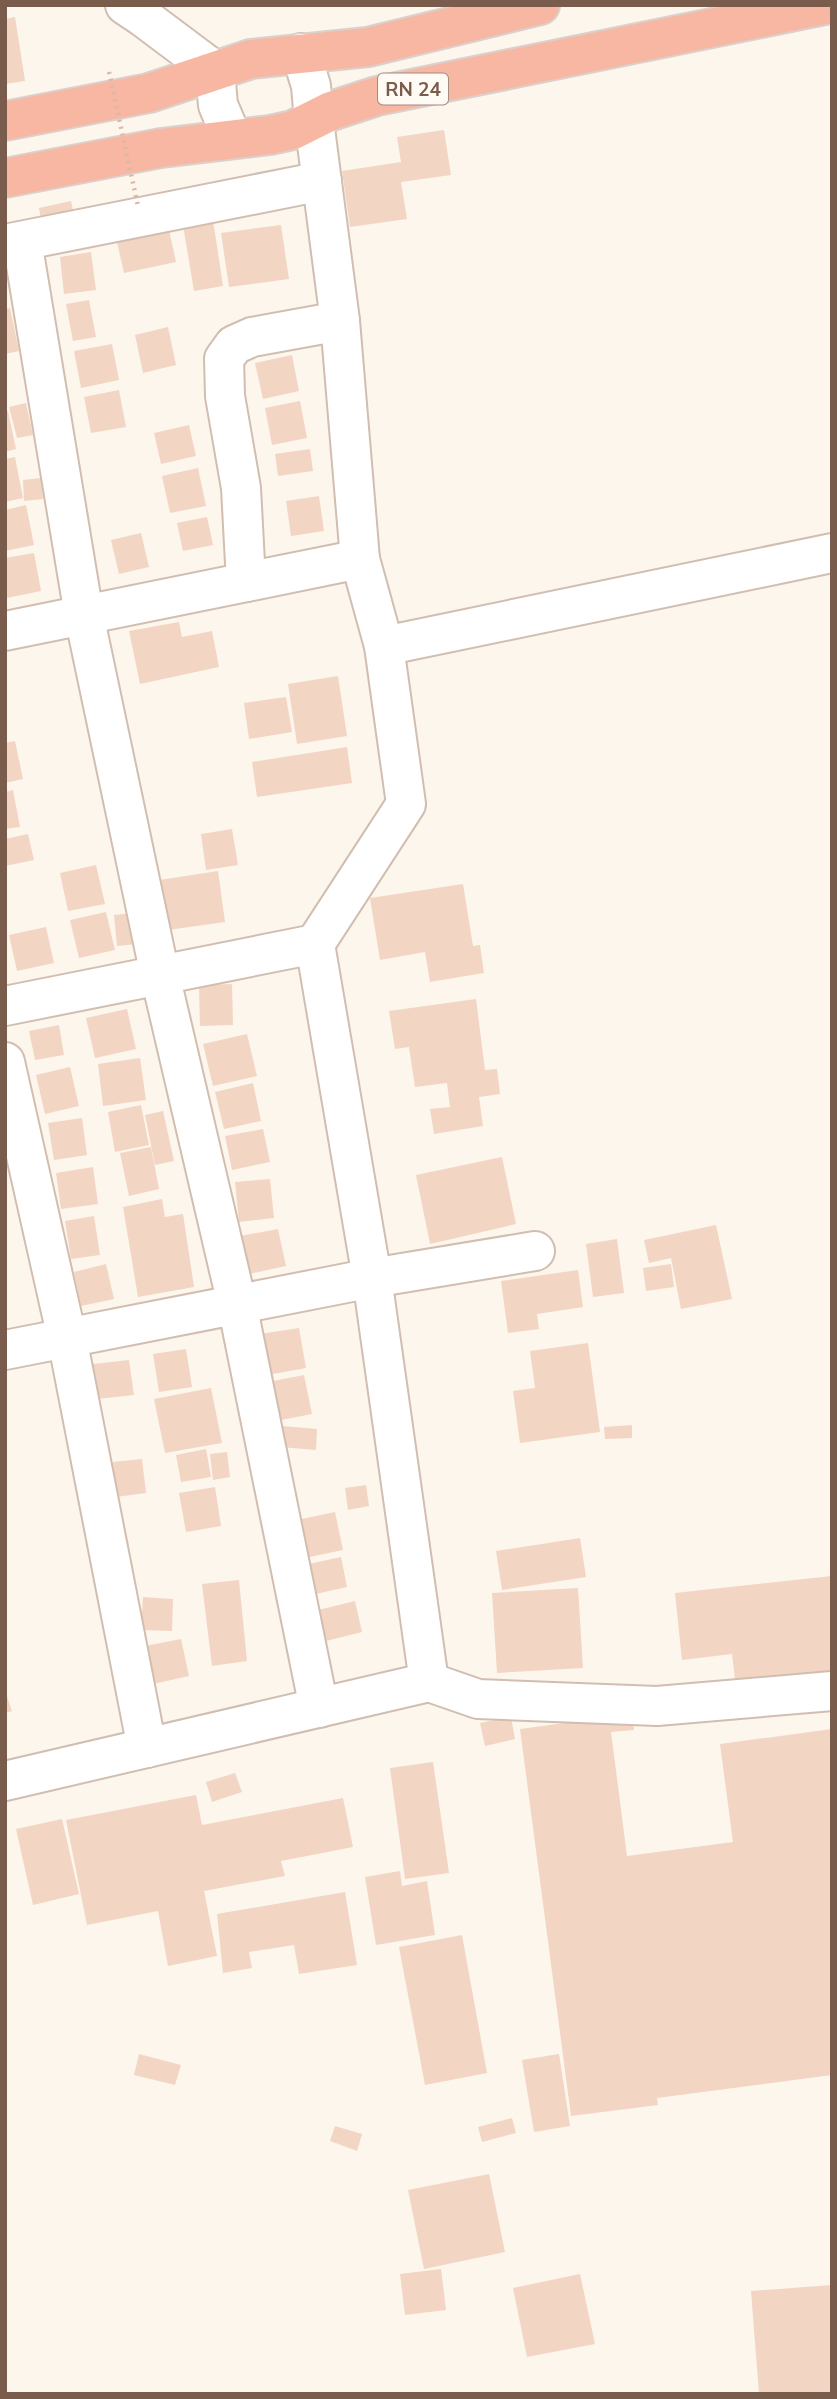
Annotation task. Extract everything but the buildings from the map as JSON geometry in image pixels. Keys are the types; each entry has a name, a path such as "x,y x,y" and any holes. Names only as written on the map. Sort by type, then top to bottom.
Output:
{"highway":[{"name":"RN 24","path":"5,121 149,93 251,59 368,47 540,5"},
{"name":"RN 24","path":"5,178 160,148 270,135 293,130 331,111 377,96 825,5"}],"street":[{"path":"125,5 215,71 218,105 232,138"},
{"path":"301,53 312,86 314,121 340,321 360,559 384,646 406,804 315,943 372,1278 429,1682"},
{"path":"319,1708 237,1304 160,975 84,615 14,243 322,181"},
{"path":"246,582 241,488 225,396 224,359 234,345 252,337 340,321"},
{"path":"384,646 832,553"},
{"path":"5,631 360,559"},
{"path":"5,1006 315,943"},
{"path":"5,1062 67,1338 147,1748"},
{"path":"5,1350 372,1278 535,1251"},
{"path":"5,1781 429,1682 478,1699 657,1706 832,1691"}],"path":[{"path":"110,72 138,206"}]}
